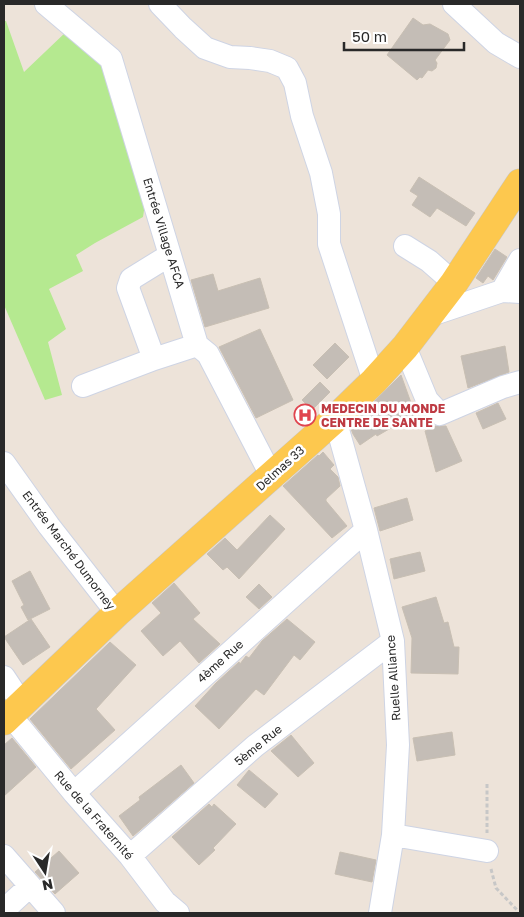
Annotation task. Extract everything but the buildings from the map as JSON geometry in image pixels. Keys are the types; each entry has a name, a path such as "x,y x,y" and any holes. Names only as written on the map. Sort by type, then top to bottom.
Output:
{"main road":[{"name":"Delmas 33","path":"12,713 117,613 335,419 374,381 405,347 454,283 520,184"}],"street":[{"name":"Entrée Village AFCA","path":"46,4 111,59 198,345 208,354 271,475"},
{"path":"160,4 182,28 205,48 230,57 270,62 287,68 291,75 295,83 302,116 322,173 329,214 329,244 374,381"},
{"path":"454,4 496,43 520,57"},
{"path":"404,246 429,261 454,283"},
{"path":"154,359 128,288 131,279 170,255"},
{"path":"428,316 511,291 520,260"},
{"path":"83,386 154,359 198,345"},
{"path":"405,347 427,400 440,414 503,387 520,382"},
{"name":"Ruelle Alliance","path":"335,419 366,530 393,641 398,745 393,835 380,913"},
{"name":"Entrée Marché Dumorney","path":"4,463 49,526 117,613"},
{"name":"4ème Rue","path":"74,792 366,530"},
{"name":"5ème Rue","path":"130,856 255,746 393,641"},
{"name":"Rue de la Fraternité","path":"4,677 12,713 74,792 130,856 164,902 178,913"},
{"path":"393,835 487,851"},
{"path":"4,856 54,913"},
{"path":"4,910 30,886"}],"green space":[{"path":"4,21 6,21 24,72 67,31 106,64 145,204 143,217 76,255 83,271 49,289 66,329 48,342 62,395 45,400 4,305"}],"place":[{"name":"MEDECIN DU MONDE CENTRE DE SANTE","path":"305,415"}]}
